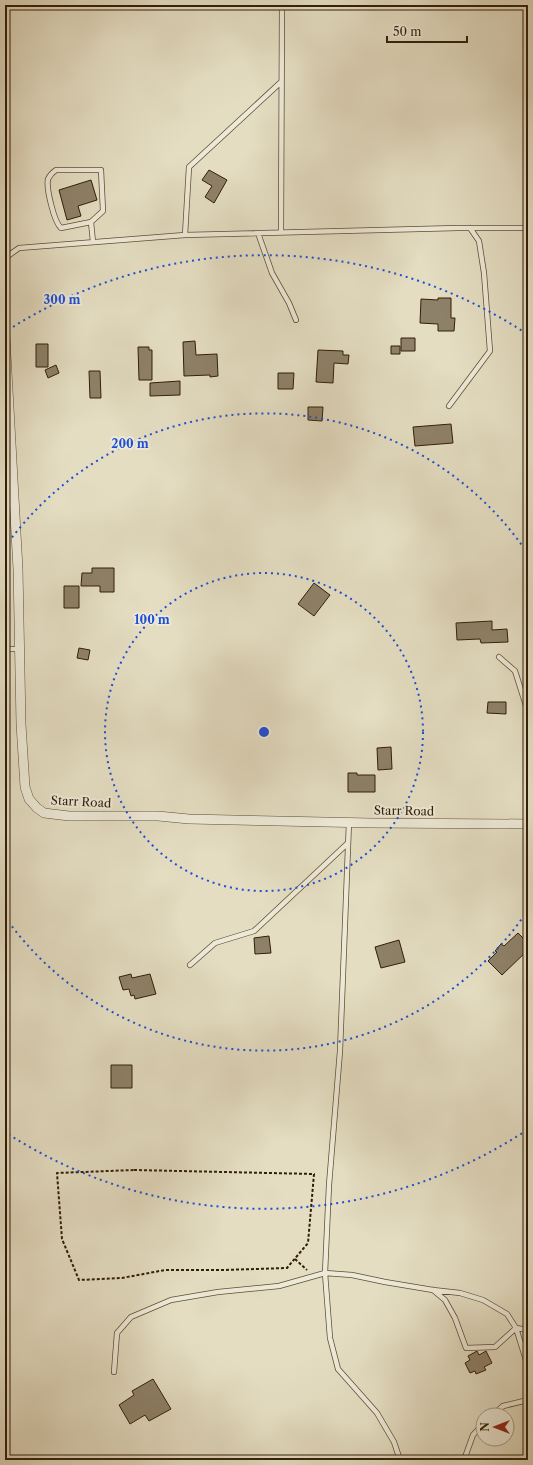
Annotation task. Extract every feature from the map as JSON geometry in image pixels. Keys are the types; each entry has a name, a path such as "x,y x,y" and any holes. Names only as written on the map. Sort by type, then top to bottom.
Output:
{"street":[{"name":"Starr Road","path":"5,336 18,569 21,724 25,787 29,799 36,808 44,813 69,816 158,816 190,819 528,824"}],"lane":[{"path":"281,232 282,5"},
{"path":"185,235 189,167 282,82"},
{"path":"56,170 101,170 103,211 91,222 67,228 61,228 57,224 50,200 48,180 52,173 56,170"},
{"path":"91,222 93,242"},
{"path":"449,406 490,351 484,273 479,241 470,228"},
{"path":"5,258 19,248 185,235 528,228"},
{"path":"258,233 272,273 289,303 296,320"},
{"path":"5,649 19,649"},
{"path":"499,657 515,671 528,712 528,725"},
{"path":"349,822 340,1043 329,1185 325,1273 330,1338 338,1369 377,1413 394,1442 400,1460"},
{"path":"190,965 214,943 254,931 348,843"},
{"path":"114,1372 117,1333 131,1317 171,1300 218,1292 279,1286 325,1273 352,1275 433,1290 460,1293 484,1300 507,1314 516,1328 527,1359 528,1376"},
{"path":"433,1290 445,1300 466,1348 495,1347 516,1328"},
{"path":"516,1328 528,1330"},
{"path":"501,1407 528,1400"},
{"path":"464,1460 475,1433"}],"path":[{"path":"134,1170 314,1174 308,1243 295,1259 287,1268 165,1270 122,1278 79,1280 62,1239 57,1173 134,1170"},
{"path":"295,1259 313,1277"}],"building":[{"path":"209,170 227,180 214,203 205,197 212,186 202,180"},
{"path":"91,180 97,200 78,206 81,216 67,220 59,190"},
{"path":"438,298 451,298 451,318 455,318 454,331 438,331 438,324 420,323 421,299 438,300"},
{"path":"401,338 415,338 415,351 401,351"},
{"path":"195,341 196,355 217,354 218,376 184,376 183,342"},
{"path":"36,344 48,344 48,367 36,367"},
{"path":"391,346 400,346 400,354 391,354"},
{"path":"138,347 149,347 149,350 152,350 152,380 139,380"},
{"path":"318,350 343,351 343,355 349,355 348,364 334,363 333,383 316,382"},
{"path":"56,365 59,373 48,378 45,370"},
{"path":"89,371 100,371 101,398 90,398"},
{"path":"278,373 294,373 293,389 278,389"},
{"path":"180,381 180,395 150,396 150,383"},
{"path":"308,407 323,407 322,421 308,420"},
{"path":"451,424 453,443 415,446 413,427"},
{"path":"92,568 114,568 114,592 100,592 100,586 81,586 82,573 92,573"},
{"path":"314,583 330,595 314,616 298,604"},
{"path":"64,586 79,586 79,608 64,608"},
{"path":"492,621 492,630 507,629 508,642 481,643 480,639 457,640 456,623"},
{"path":"79,648 90,650 88,660 77,658"},
{"path":"488,702 506,702 506,714 487,713"},
{"path":"391,747 392,769 378,770 377,748"},
{"path":"348,773 357,773 357,775 375,775 375,792 348,792"},
{"path":"518,933 528,943 528,950 502,975 488,961 497,952 495,951 501,944 504,946"},
{"path":"269,936 271,953 255,954 254,938"},
{"path":"399,940 405,962 381,968 375,947"},
{"path":"131,974 132,978 150,974 156,994 135,999 134,995 131,996 129,989 123,990 119,977"},
{"path":"111,1065 132,1065 132,1088 111,1088"},
{"path":"477,1351 479,1355 486,1351 492,1363 484,1367 486,1370 476,1374 475,1371 470,1373 465,1363 470,1360 468,1356"},
{"path":"153,1379 171,1409 149,1421 145,1415 130,1424 119,1405 134,1395 132,1391"}]}
